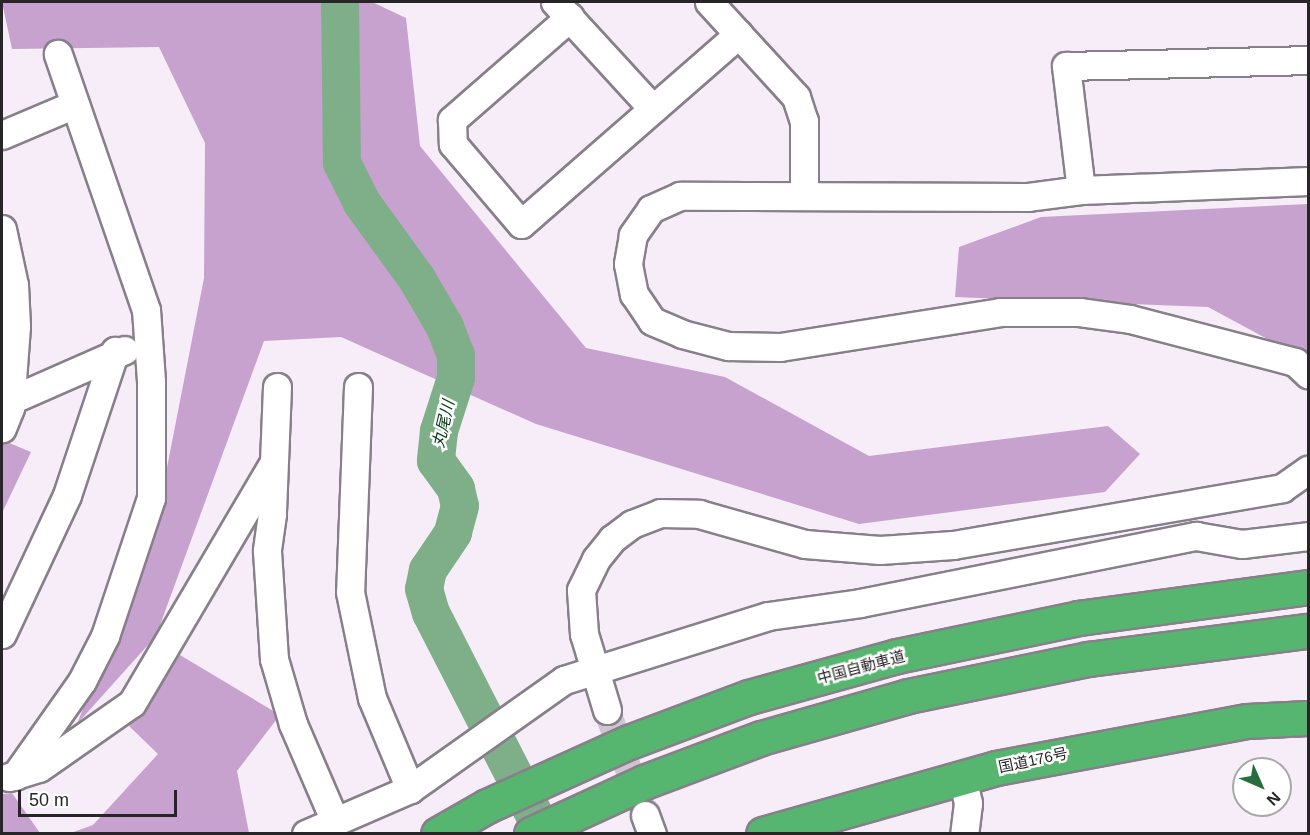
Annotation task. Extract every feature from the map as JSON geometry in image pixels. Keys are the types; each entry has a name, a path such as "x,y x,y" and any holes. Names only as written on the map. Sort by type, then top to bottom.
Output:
{"highway":[{"name":"中国自動車道","path":"438,834 487,806 628,742 772,691 897,656 1079,618 1308,587"},
{"path":"531,834 644,782 761,738 908,696 1088,659 1308,631"},
{"name":"国道176号","path":"763,834 962,777 1129,740 1247,721 1308,718"}],"street":[{"path":"709,2 796,97 804,122 804,195"},
{"path":"653,109 563,9 452,120 453,144 521,224 653,109 739,34"},
{"path":"8,777 82,681 105,636 151,498 149,346 146,310 58,54"},
{"path":"1081,190 1066,66 1308,60"},
{"path":"2,135 75,104"},
{"path":"1308,181 1081,190 1028,197 680,196 651,209 633,235 628,264 634,294 652,321 681,334 728,346 780,347 1000,312 1079,312 1130,319 1294,362 1308,374"},
{"path":"2,229 14,285 16,326 11,400 2,428"},
{"path":"11,400 115,351 149,346"},
{"path":"2,634 67,495 115,351"},
{"path":"277,387 267,551 274,659 293,724 334,819"},
{"path":"358,387 350,592 372,698 410,789"},
{"path":"8,777 39,768 132,703 274,462"},
{"path":"607,710 593,670 584,634 581,590 596,559 612,539 632,524 660,513 699,513 805,544 901,548 953,545 1282,488 1308,470"},
{"path":"306,834 334,819 410,789 564,680 768,616 860,603 1196,536 1242,544 1308,536"},
{"path":"962,777 968,803 964,834"}],"shaded area":[{"path":"2,2 372,2 406,18 420,146 586,348 725,377 869,456 1108,426 1140,454 1105,492 859,524 536,424 341,337 264,341 156,636 77,724 156,524 204,278 205,143 159,47 12,49"},
{"path":"1308,204 1308,361 1208,307 955,297 959,247 1041,217"},
{"path":"2,440 31,452 2,513"},
{"path":"180,655 280,715 237,771 249,833 68,834 93,825 158,754 129,726"},
{"path":"12,793 40,833 2,833 2,794"}],"waterway":[{"name":"丸尾川","path":"340,2 342,163 362,203 417,279 445,327 456,355 456,378 439,431 436,461 456,489 460,506 453,533 428,570 424,589 431,613 544,834"}],"tunnel":[{"path":"607,710 642,806"}]}
